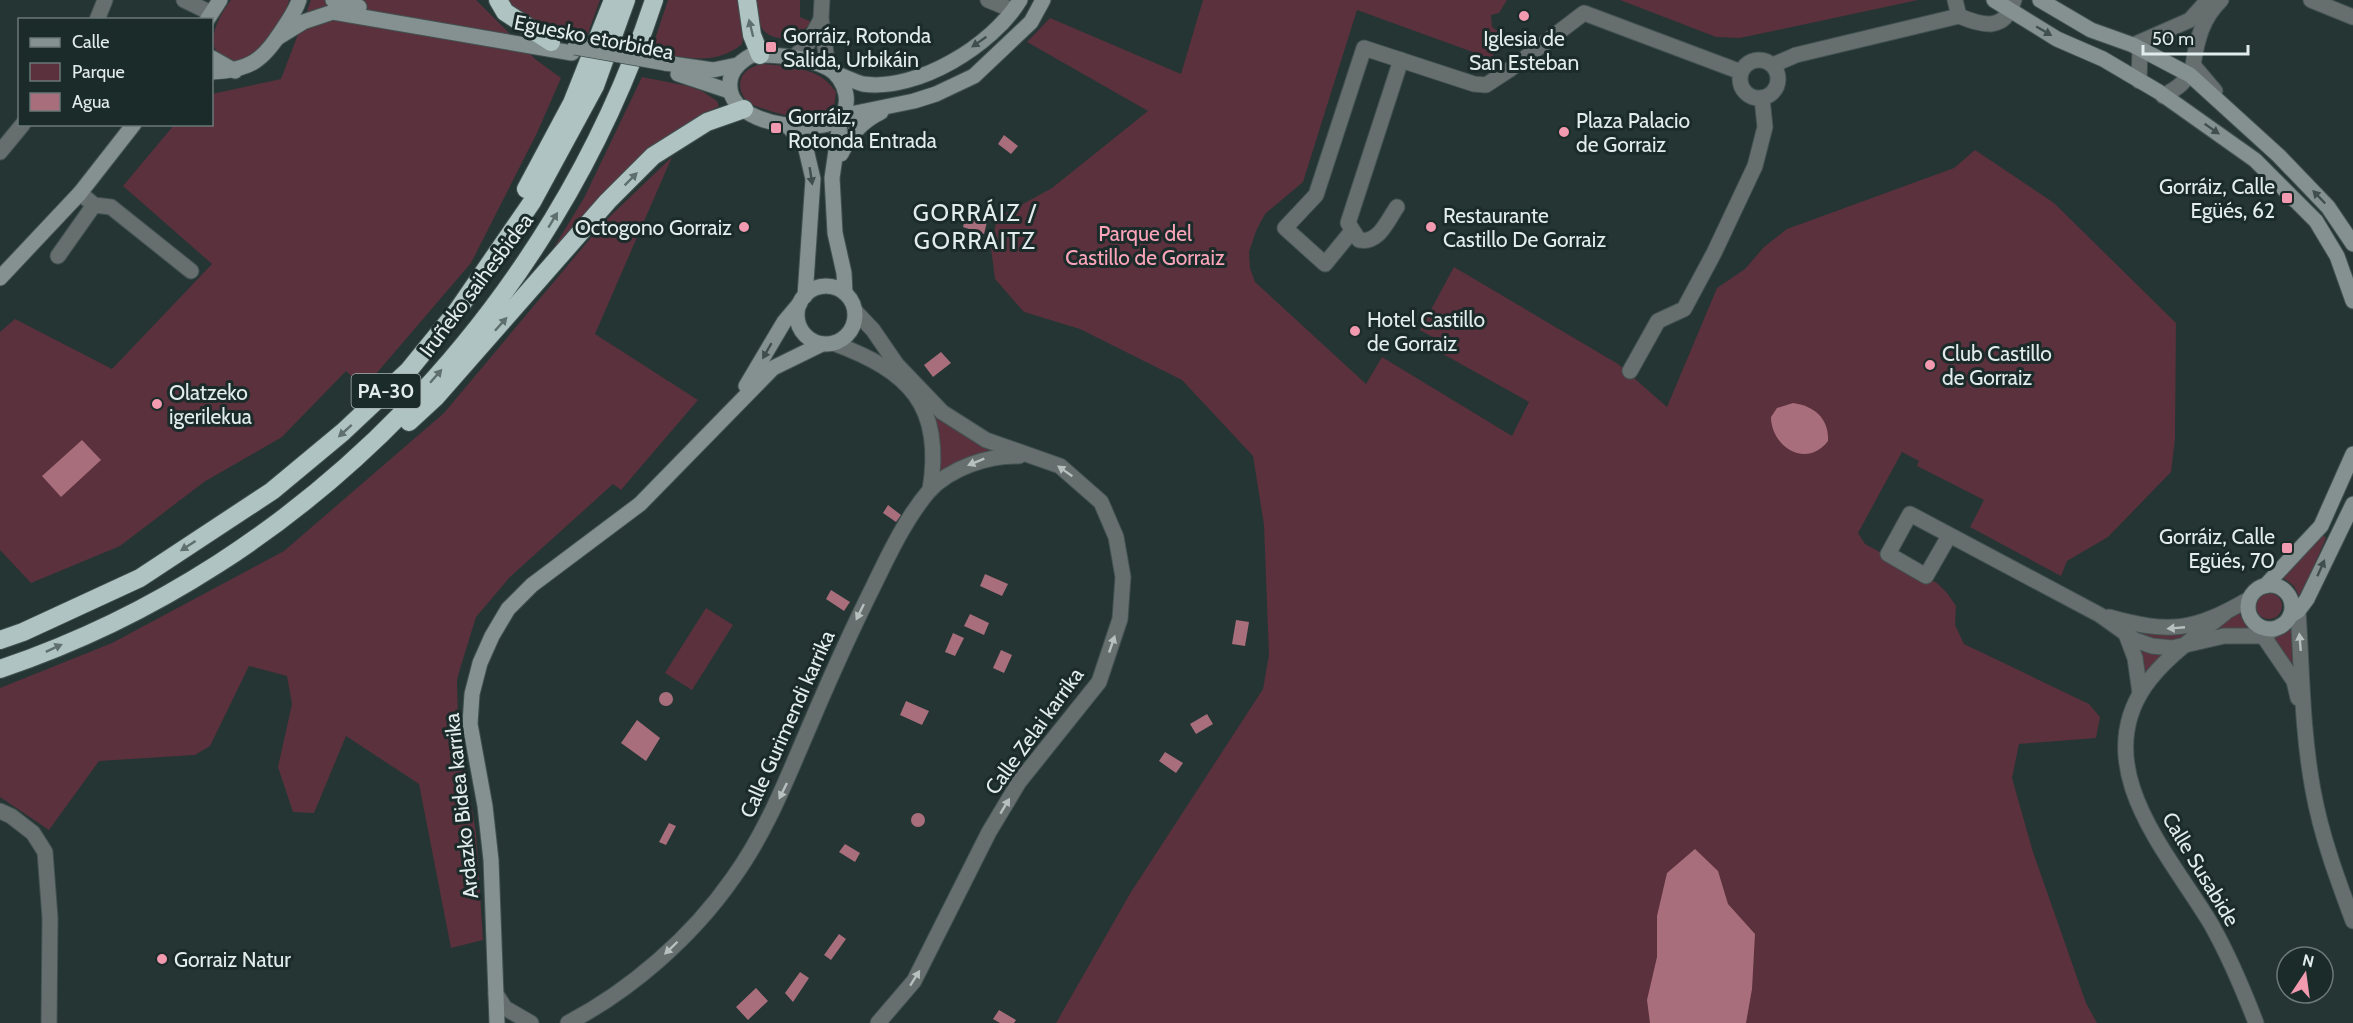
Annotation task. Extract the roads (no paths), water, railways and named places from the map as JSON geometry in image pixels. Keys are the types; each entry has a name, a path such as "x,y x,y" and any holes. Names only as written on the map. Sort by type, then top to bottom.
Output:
{"highway":[{"path":"498,0 505,12 551,42"},
{"path":"484,274 572,103 613,0"},
{"name":"Iruñeko saihesbidea","path":"0,640 23,632 140,578 272,491 344,432 409,370 484,274 532,202 567,142 595,86 626,0"},
{"name":"Iruñeko saihesbidea","path":"0,670 163,598 252,541 330,481 408,408 462,346 531,257 586,163 625,84 654,0"},
{"path":"747,0 749,21 760,55"},
{"path":"252,541 334,489 435,398 608,201 653,156 707,122 744,109"}],"street":[{"path":"98,18 105,0"},
{"path":"184,0 213,11"},
{"path":"213,72 235,71 260,61 277,38 299,0"},
{"name":"Eguesko etorbidea","path":"333,0 551,42 573,50"},
{"path":"822,0 821,18 833,71 843,81 847,103 841,116 832,178 835,233 845,293 855,311 855,320 848,335 828,344"},
{"path":"988,0 1016,5"},
{"path":"1016,5 987,37 944,66 928,73 894,83 863,84 794,57 752,55 737,65 730,77 729,91 735,103 754,116 787,125 824,125 841,116 936,94 974,75 1030,22 1043,0"},
{"path":"1955,0 1959,16"},
{"path":"1994,0 2012,6 2057,39 2103,59 2139,81 2255,160 2316,221 2337,256 2353,301"},
{"path":"2040,0 2091,30 2192,70 2234,115 2279,156 2328,207 2353,244"},
{"path":"2136,47 2190,20 2208,0"},
{"path":"2163,96 2177,88 2192,70 2198,34 2212,8 2221,0"},
{"path":"2311,0 2353,18"},
{"path":"1773,65 1778,75 1776,88 1762,98 1749,96 1744,91 1740,79 1741,72 1749,62 1755,60 1773,65 1796,55 1959,16 1988,25 2000,22 2012,6"},
{"name":"Eguesko etorbidea","path":"277,38 303,22 333,12 573,50 664,67 713,70 737,65"},
{"path":"1352,231 1325,264 1285,228 1316,195 1364,48 1474,84 1486,85 1527,58 1584,13 1741,72"},
{"path":"794,57 816,32 821,18"},
{"path":"2136,47 2139,81"},
{"path":"213,59 235,71"},
{"path":"1397,207 1376,239 1368,242 1359,240 1348,224 1401,60"},
{"name":"Eguesko etorbidea","path":"664,67 729,91"},
{"path":"1630,371 1658,321 1684,309 1714,253 1755,166 1765,127 1762,98"},
{"path":"832,178 852,133 868,119 895,105"},
{"path":"787,125 805,145 813,179 802,300 797,312 801,329 806,336 868,356 896,373 912,391 924,411 933,437 934,464 930,490"},
{"path":"0,152 20,126"},
{"path":"0,278 80,193 133,126"},
{"path":"80,193 94,205 111,207 191,271"},
{"path":"58,256 94,205"},
{"path":"802,300 812,290 829,286 845,293"},
{"name":"Ardazko Bidea karrika","path":"734,407 784,321 802,300"},
{"name":"Calle Zelai karrika","path":"855,311 873,330 897,364 942,412 986,440 1060,466 1101,502 1116,537 1123,577 1120,619 1099,682 1019,782 990,832 914,981 878,1023"},
{"name":"Ardazko Bidea karrika","path":"497,1023 490,860 470,724 472,694 480,663 508,609 552,568 611,528 640,504 772,368 828,344"},
{"path":"2100,615 2161,629 2193,626 2225,613 2249,599 2253,593 2265,586 2321,526 2353,454"},
{"name":"Calle Gurimendi karrika","path":"568,1023 592,1010 659,959 703,918 734,878 762,833 786,785 850,633 886,561 930,490 968,465 987,458 1034,457"},
{"path":"1949,536 2100,615 2126,634 2152,646 2185,646 2205,639 2224,636 2262,636 2290,614 2307,598 2353,504"},
{"path":"2265,586 2282,589 2290,614 2313,789 2328,854 2353,921"},
{"path":"2249,599 2251,618 2294,681 2304,721"},
{"path":"2185,646 2225,613"},
{"path":"2251,618 2255,623 2268,629 2290,614"},
{"path":"2126,634 2135,658 2140,693"},
{"name":"Calle Susabide","path":"2185,646 2159,669 2140,693 2125,729 2124,743 2134,788 2146,820 2162,852 2210,923 2231,962 2256,1023"},
{"path":"0,811 11,816 33,833 45,852 50,918 49,1023"},
{"path":"496,994 505,1008 531,1023"}],"water":[{"path":"1004,135 1018,146 1011,154 998,144"},
{"path":"966,216 987,222 984,234 963,227"},
{"path":"941,352 951,363 933,377 924,365"},
{"path":"1793,403 1808,407 1823,420 1828,433 1828,441 1820,449 1801,454 1783,445 1777,437 1771,417 1777,408"},
{"path":"82,440 101,460 61,497 42,476"},
{"path":"888,505 901,515 896,522 883,513"},
{"path":"985,574 1008,584 1002,596 980,586"},
{"path":"831,590 850,602 844,611 826,599"},
{"path":"970,614 989,623 984,635 964,626"},
{"path":"1236,620 1249,622 1245,646 1232,644"},
{"path":"953,633 964,638 955,656 945,652"},
{"path":"1001,650 1012,655 1004,673 993,668"},
{"path":"666,692 671,694 673,699 671,704 666,706 661,704 659,699 661,694"},
{"path":"906,701 929,711 922,725 900,715"},
{"path":"1207,714 1213,724 1196,734 1190,724"},
{"path":"637,720 660,738 646,761 621,743"},
{"path":"1165,752 1183,763 1176,773 1159,761"},
{"path":"915,813 921,813 925,820 921,827 915,827 911,823 911,817"},
{"path":"669,823 676,826 666,845 659,842"},
{"path":"845,844 860,853 855,862 839,852"},
{"path":"1695,849 1718,871 1728,904 1755,934 1752,989 1746,1023 1650,1023 1647,1000 1657,957 1657,916 1667,873"},
{"path":"839,934 846,939 831,960 824,955"},
{"path":"800,972 809,978 793,1002 785,993"},
{"path":"756,988 768,1001 748,1020 736,1007"},
{"path":"999,1010 1016,1020 1014,1023 1000,1023 993,1019"}],"place":[{"name":"Iglesia de San Esteban","path":"1524,16"},
{"name":"Gorráiz, Rotonda Salida, Urbikáin","path":"771,47"},
{"name":"Gorráiz, Rotonda Entrada","path":"776,128"},
{"name":"Plaza Palacio de Gorraiz","path":"1564,132"},
{"name":"Gorráiz, Calle Egüés, 62","path":"2287,198"},
{"name":"Octogono Gorraiz","path":"744,227"},
{"name":"Restaurante Castillo De Gorraiz","path":"1431,227"},
{"name":"Hotel Castillo de Gorraiz","path":"1355,331"},
{"name":"Club Castillo de Gorraiz","path":"1930,365"},
{"name":"Olatzeko igerilekua","path":"157,404"},
{"name":"Gorráiz, Calle Egüés, 70","path":"2287,548"},
{"name":"Gorraiz Natur","path":"162,959"}],"district":[{"name":"GORRÁIZ / GORRAITZ","path":"975,226"}],"park label":[{"name":"Parque del Castillo de Gorraiz","path":"1145,245"}]}
